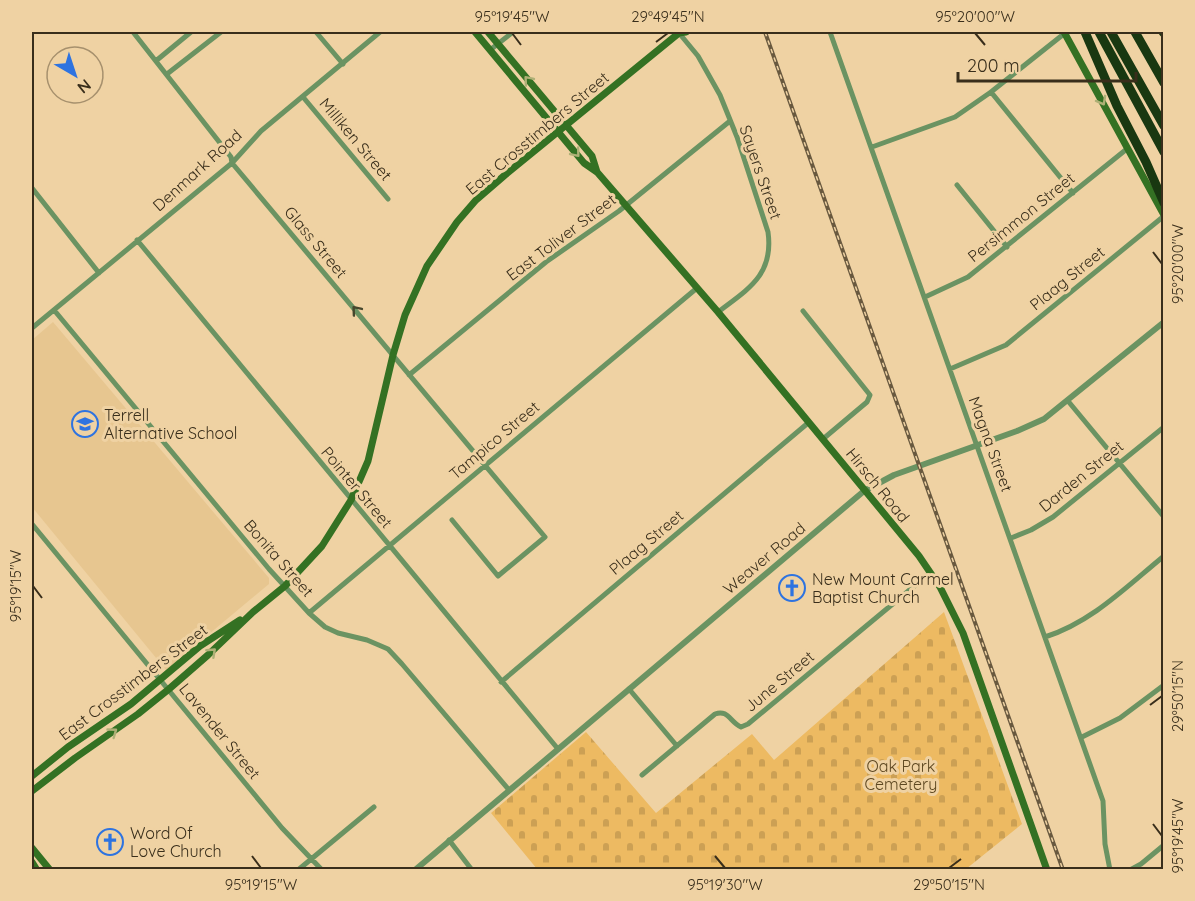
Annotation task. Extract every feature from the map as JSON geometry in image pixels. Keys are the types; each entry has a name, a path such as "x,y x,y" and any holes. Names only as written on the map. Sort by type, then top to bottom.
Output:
{"highway":[{"path":"1085,32 1117,106 1164,203"},
{"path":"1099,32 1164,152"},
{"path":"1111,32 1164,126"},
{"path":"1135,32 1164,83"}],"main road":[{"name":"Hirsch Road","path":"475,32 584,163 597,171 718,312 919,556 940,587 971,654 1047,870"},
{"name":"Hirsch Road","path":"488,32 592,156 597,171"},
{"name":"East Crosstimbers Street","path":"32,776 77,741 131,704 200,646 252,612 285,586 322,546 351,500 368,461 393,355 405,315 427,266 476,200 681,32"},
{"path":"1065,32 1164,215"},
{"name":"East Crosstimbers Street","path":"32,791 169,689 252,612"},
{"path":"77,741 83,752"},
{"path":"32,848 50,870"},
{"path":"32,862 37,870"}],"street":[{"name":"Glass Street","path":"133,32 231,157 232,163 545,537 498,576 452,520"},
{"path":"157,60 190,32"},
{"path":"167,74 221,32"},
{"path":"316,32 343,64"},
{"name":"Denmark Road","path":"32,328 232,163 261,131 380,32"},
{"path":"490,50 513,32"},
{"name":"Sayers Street","path":"681,32 711,78 737,136 768,232 769,254 756,282 718,312"},
{"path":"830,33 840,32"},
{"path":"872,147 955,117 991,92 1065,32"},
{"name":"Magna Street","path":"830,33 1082,737 1103,801 1105,844 1110,870"},
{"path":"991,92 1073,192"},
{"name":"Milliken Street","path":"303,97 388,199"},
{"name":"East Toliver Street","path":"409,375 546,262 625,206 730,121"},
{"name":"Persimmon Street","path":"926,297 968,277 1128,148"},
{"path":"957,184 1007,247"},
{"path":"32,188 99,273"},
{"name":"Plaag Street","path":"950,369 1006,345 1164,215"},
{"name":"Pointer Street","path":"137,240 558,749"},
{"name":"Tampico Street","path":"309,613 697,288"},
{"name":"Bonita Street","path":"54,310 309,613 332,630 388,649 509,790"},
{"path":"803,311 870,395 867,402 822,439"},
{"name":"Weaver Road","path":"415,870 864,491 894,475 1038,422 1068,401 1164,322"},
{"path":"1068,401 1164,517"},
{"name":"Plaag Street","path":"501,682 808,423"},
{"name":"Darden Street","path":"1011,538 1043,524 1164,427"},
{"name":"Lavender Street","path":"32,524 282,828 321,870"},
{"path":"1045,637 1065,631 1092,615 1164,555"},
{"name":"June Street","path":"642,775 719,712 727,714 741,727 748,724 930,573"},
{"path":"1082,737 1120,718 1162,688"},
{"path":"629,689 676,746"},
{"path":"298,870 374,807"},
{"path":"449,840 472,870"},
{"path":"1130,870 1164,845"}],"shaded area":[{"name":"Terrell Alternative School","path":"53,322 269,578 269,584 166,670 32,507 32,340"}],"green space":[{"name":"Oak Park Cemetery","path":"944,612 1022,824 966,869 537,869 491,813 586,732 656,813 752,734 774,760"}],"railway":[{"path":"765,32 1063,870"}],"place":[{"name":"Terrell Alternative School","path":"85,424"},
{"name":"New Mount Carmel Baptist Church","path":"792,588"},
{"name":"Word Of Love Church","path":"110,842"}]}
